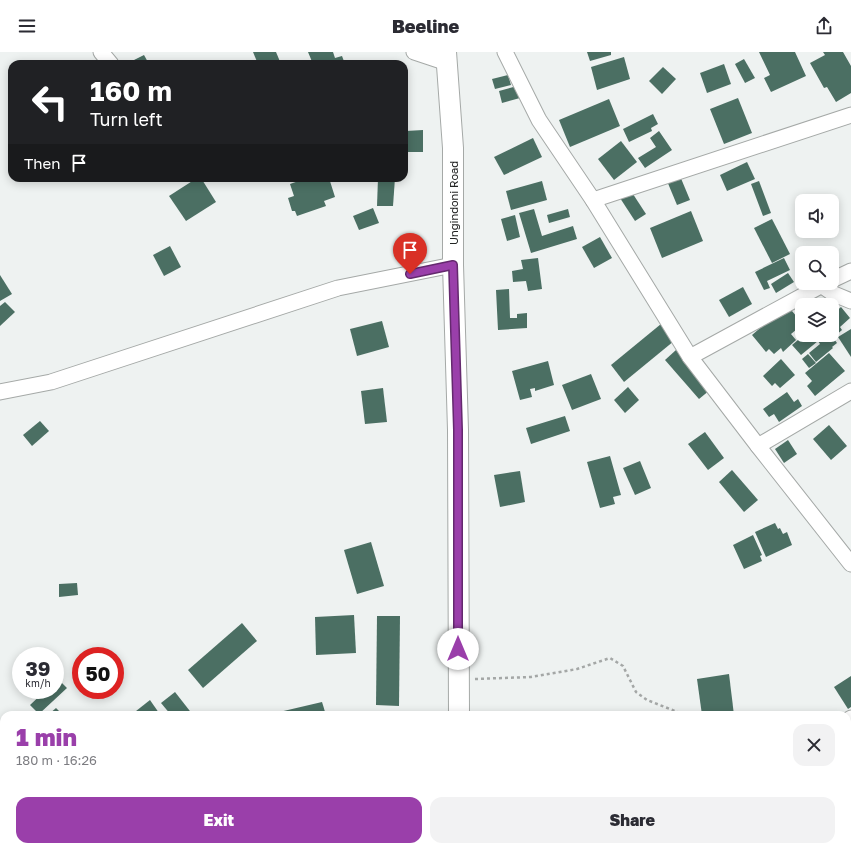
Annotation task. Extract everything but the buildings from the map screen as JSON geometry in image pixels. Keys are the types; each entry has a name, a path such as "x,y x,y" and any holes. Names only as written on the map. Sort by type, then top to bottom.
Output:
{"main road":[{"name":"Ungindoni Road","path":"446,58 453,148 453,265 458,430 459,711"}],"street":[{"path":"100,52 107,60"},
{"path":"414,52 446,58"},
{"path":"505,52 539,120 592,200 690,356 758,446 851,564"},
{"path":"592,200 851,115"},
{"path":"0,392 51,382 338,288 453,265"},
{"path":"839,277 851,272"},
{"path":"690,356 813,290"},
{"path":"831,290 834,294 851,301"},
{"path":"758,446 851,391"}],"path":[{"path":"458,680 531,677 577,669 610,658 623,666 636,692 646,700 675,711"}],"route":[{"path":"410,274 453,265 458,430 458,649"}]}
